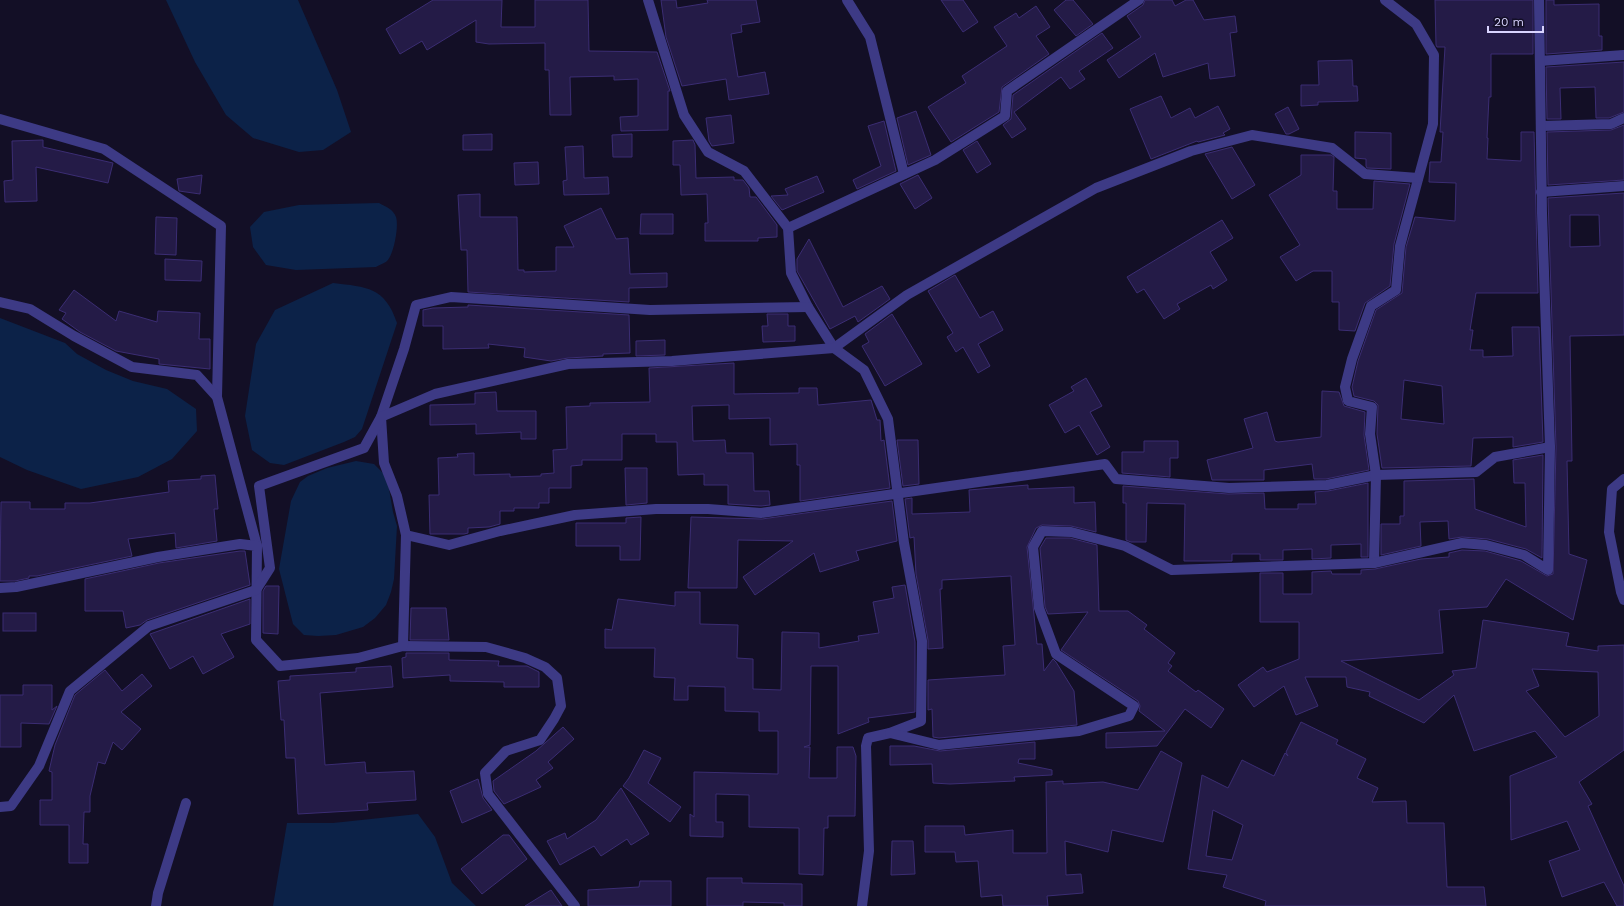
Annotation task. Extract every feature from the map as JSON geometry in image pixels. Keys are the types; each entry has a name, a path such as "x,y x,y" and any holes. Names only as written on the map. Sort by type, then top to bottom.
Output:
{"street":[{"path":"648,0 684,114 708,152 744,170 788,228 791,273 808,306 834,348 864,370 888,419 904,543 922,641 921,721 890,733 868,738 866,746 869,851 862,906"},
{"path":"847,0 870,37 904,174"},
{"path":"788,228 935,160 1005,116 1007,91 1140,0"},
{"path":"1374,563 1376,475 1370,434 1372,407 1348,402 1345,388 1352,359 1371,306 1396,290 1400,246 1433,124 1434,55 1416,24 1385,0"},
{"path":"890,733 939,745 1079,731 1129,716 1134,706 1056,654 1039,608 1033,547 1042,531 1071,532 1125,546 1172,570 1374,563 1462,543 1486,545 1524,555 1548,570 1550,447 1541,192 1539,0"},
{"path":"1540,61 1624,55"},
{"path":"1540,126 1611,124 1624,118"},
{"path":"0,119 104,149 221,226 217,397 257,546 256,640 280,666 358,658 404,646 486,647 525,658 545,666 557,678 561,706 540,740 506,751 485,773 488,794 576,906"},
{"path":"381,417 435,394 568,364 672,361 834,348 907,295 1096,188 1191,151 1252,135 1332,148 1365,174 1418,178"},
{"path":"1541,192 1624,186"},
{"path":"0,808 11,806 39,766 70,691 149,626 256,590 270,568 259,486 364,448 381,417 404,350 416,305 451,297 650,310 808,306"},
{"path":"0,302 30,309 74,336 132,367 197,375 217,397"},
{"path":"381,417 384,463 397,496 406,535 404,646"},
{"path":"406,535 448,545 500,531 575,515 656,509 708,509 761,514 1105,464 1116,479 1229,488 1327,485 1376,475 1476,472 1495,457 1550,447"},
{"path":"1624,479 1612,489 1609,532 1620,592 1624,600"},
{"path":"0,588 16,587 180,553 240,544 257,546"},
{"path":"156,906 158,893 186,803"}],"water":[{"path":"166,0 298,0 337,90 351,132 323,150 299,152 253,138 226,115 195,62"},
{"path":"379,203 389,208 393,212 396,217 397,227 394,246 390,257 386,262 376,267 296,270 266,265 253,247 250,227 264,212 299,205"},
{"path":"333,283 356,286 373,291 387,302 397,323 362,429 355,437 284,465 270,463 252,450 245,416 256,344 275,310"},
{"path":"0,318 65,343 77,354 106,370 133,381 167,389 196,409 197,431 172,459 138,477 81,489 27,470 0,457"},
{"path":"356,461 374,464 384,474 388,483 397,526 394,579 391,592 386,605 375,618 363,627 336,635 304,635 293,624 279,569 291,501 300,482 308,476 327,468"},
{"path":"418,814 435,837 452,883 476,906 273,906 287,823 333,823"}],"building":[{"path":"433,0 502,0 501,27 535,27 535,0 588,0 589,51 657,52 670,91 668,91 668,130 621,131 620,117 638,116 638,79 614,80 614,76 570,77 571,115 550,115 549,70 545,70 545,43 489,44 476,42 476,20 427,50 422,41 400,54 386,29"},
{"path":"661,0 676,0 677,8 708,3 707,0 756,0 760,22 741,25 742,32 731,34 738,77 765,72 769,94 729,100 726,79 682,86 666,37"},
{"path":"941,0 963,0 978,22 963,32"},
{"path":"1066,0 1073,0 1093,24 1076,36 1054,10"},
{"path":"1145,0 1172,0 1175,6 1186,0 1193,0 1204,20 1235,16 1237,32 1230,33 1235,76 1210,79 1208,63 1163,77 1155,53 1119,78 1107,60 1141,37 1127,16 1143,5"},
{"path":"1435,0 1533,0 1533,54 1491,54 1491,97 1489,97 1487,159 1521,161 1521,132 1534,132 1538,293 1476,293 1470,330 1473,330 1470,350 1483,350 1483,357 1513,356 1512,327 1539,327 1543,442 1513,447 1513,437 1473,438 1471,466 1382,468 1377,434 1378,405 1374,401 1354,396 1352,387 1358,361 1376,310 1402,293 1406,247 1415,217 1455,221 1456,183 1429,182 1430,162 1441,162 1443,132 1440,132 1445,47 1437,47","holes":["1404,380 1442,386 1444,424 1401,419"]},
{"path":"1546,0 1554,0 1554,5 1599,4 1599,36 1602,36 1602,50 1546,54"},
{"path":"1036,6 1050,27 1036,36 1049,54 1002,87 999,112 951,142 928,107 966,83 962,76 1007,46 994,27 1016,13 1019,18"},
{"path":"1102,33 1113,48 1079,71 1085,79 1070,89 1061,77 1014,112 1026,129 1012,138 1003,125 1011,119 1013,95"},
{"path":"1352,60 1353,86 1357,86 1358,101 1318,102 1318,105 1301,106 1301,85 1319,85 1318,61"},
{"path":"1624,62 1624,112 1609,118 1596,118 1595,87 1560,88 1561,119 1547,119 1546,67"},
{"path":"1161,96 1171,118 1190,108 1195,118 1218,106 1230,129 1223,133 1225,135 1197,141 1151,159 1130,109"},
{"path":"1288,107 1299,129 1286,134 1275,114"},
{"path":"916,111 931,155 908,165 897,118"},
{"path":"731,115 734,143 712,146 709,141 706,118"},
{"path":"884,121 896,171 857,189 853,180 881,166 868,126"},
{"path":"1624,125 1624,180 1548,185 1547,132 1611,130"},
{"path":"1355,132 1391,133 1391,169 1367,168 1366,159 1355,158"},
{"path":"492,134 492,150 463,150 463,135"},
{"path":"632,134 632,157 613,157 612,135"},
{"path":"43,140 43,147 113,163 108,183 36,167 37,201 5,202 4,181 13,180 12,141"},
{"path":"693,140 695,145 696,178 734,177 734,180 743,180 749,188 750,197 756,197 777,225 777,237 758,238 758,241 705,241 705,223 708,223 707,194 681,195 680,165 673,165 673,141"},
{"path":"977,141 991,164 977,173 963,150"},
{"path":"583,146 584,178 608,177 609,194 564,195 563,181 567,180 565,147"},
{"path":"1232,147 1255,185 1232,199 1205,154"},
{"path":"1301,155 1331,155 1334,157 1333,191 1337,191 1337,209 1373,209 1374,181 1410,184 1394,244 1390,286 1365,303 1355,331 1339,330 1339,302 1332,302 1332,271 1313,271 1296,281 1280,257 1300,245 1269,195 1301,175"},
{"path":"538,162 539,184 515,185 514,163"},
{"path":"202,175 200,194 179,191 177,179"},
{"path":"918,175 932,198 915,209 900,184"},
{"path":"817,176 824,192 782,210 771,196 788,195 785,189"},
{"path":"1624,193 1624,335 1570,336 1572,461 1567,461 1569,554 1587,560 1573,620 1506,579 1487,607 1439,610 1443,653 1341,661 1419,700 1454,675 1452,671 1476,668 1483,620 1569,633 1566,646 1598,651 1598,646 1624,645 1624,750 1579,782 1592,804 1588,806 1624,886 1624,906 1617,906 1604,882 1562,897 1549,861 1580,850 1567,821 1511,840 1510,776 1557,757 1535,731 1474,751 1454,695 1424,723 1369,696 1370,692 1347,687 1346,677 1305,677 1318,706 1296,715 1284,686 1254,707 1238,685 1263,667 1267,672 1299,659 1299,622 1260,622 1260,573 1283,573 1283,594 1312,594 1312,572 1331,571 1332,574 1361,574 1361,570 1375,569 1421,559 1449,557 1449,553 1462,550 1485,551 1521,561 1547,576 1553,574 1556,447 1548,198","holes":["1570,215 1599,215 1600,246 1570,247","1532,669 1598,672 1599,716 1565,737 1526,691 1539,686"]},
{"path":"480,194 480,217 517,217 518,270 524,270 524,272 556,271 556,247 574,247 564,226 601,208 616,239 628,238 630,274 667,273 667,287 629,288 629,302 468,292 467,250 461,250 458,195"},
{"path":"641,214 673,214 673,234 640,234"},
{"path":"156,217 177,218 176,255 155,254"},
{"path":"1222,220 1233,238 1210,252 1227,280 1213,289 1211,285 1177,304 1180,309 1164,319 1144,289 1137,293 1127,277"},
{"path":"809,239 843,307 882,286 890,299 858,322 855,316 830,329 797,271 797,259"},
{"path":"165,259 202,261 201,281 165,280"},
{"path":"955,275 980,318 993,311 1003,330 978,344 990,366 978,373 963,347 956,352 947,337 953,333 928,291"},
{"path":"74,290 116,321 119,311 157,322 158,311 200,313 199,339 210,339 210,369 159,364 159,359 116,351 80,332 62,319 66,313 59,310"},
{"path":"468,305 629,315 630,353 603,354 603,356 568,358 551,361 524,357 525,348 488,344 489,348 443,349 443,326 423,326 423,310 433,308 468,307"},
{"path":"767,314 788,314 788,326 795,326 795,341 763,342 762,326 768,326"},
{"path":"892,314 922,364 885,386 862,346 869,342 865,334"},
{"path":"665,340 665,355 636,356 636,341"},
{"path":"734,363 734,394 799,393 799,388 817,388 818,405 871,400 877,420 880,420 881,441 884,440 890,488 800,501 800,465 797,465 797,444 770,445 770,418 729,419 729,405 692,406 693,441 725,440 726,453 753,453 754,491 769,491 770,505 761,506 728,504 728,485 704,485 704,474 678,475 677,442 656,442 656,434 622,434 622,460 582,460 582,465 571,466 571,488 549,488 549,503 539,503 539,508 514,508 514,511 500,511 500,524 489,527 468,528 468,533 430,534 429,495 439,495 438,458 458,457 457,454 474,453 474,475 510,474 510,477 541,476 541,474 554,473 553,450 567,449 566,407 590,406 590,403 650,402 649,368"},
{"path":"1086,378 1102,406 1090,412 1110,447 1097,455 1079,425 1065,433 1049,405 1074,391 1071,387"},
{"path":"1322,391 1339,392 1344,406 1365,412 1364,435 1369,470 1326,479 1314,479 1312,464 1264,470 1264,480 1212,480 1207,460 1253,448 1244,419 1267,412 1275,441 1278,442 1321,437"},
{"path":"496,392 497,411 536,411 536,439 521,439 521,432 476,434 476,424 430,425 430,405 475,404 475,393"},
{"path":"897,440 918,440 919,484 903,486"},
{"path":"1144,441 1178,441 1178,458 1170,458 1170,477 1122,473 1122,452 1144,452"},
{"path":"1543,455 1542,558 1526,549 1488,539 1462,537 1449,539 1448,521 1420,522 1421,546 1381,555 1381,524 1400,524 1400,516 1404,516 1404,481 1474,479 1475,509 1526,527 1525,483 1514,483 1513,460"},
{"path":"625,468 647,468 647,503 626,505"},
{"path":"215,475 218,509 214,509 217,541 176,548 175,533 128,539 132,556 37,576 29,576 29,578 15,581 0,581 1,502 30,502 30,509 65,509 65,503 90,503 169,492 168,481 201,479 201,476"},
{"path":"1368,483 1368,557 1361,557 1361,544 1331,545 1331,558 1312,559 1312,549 1283,550 1283,560 1260,560 1260,554 1232,554 1232,561 1184,561 1185,504 1147,503 1146,542 1131,542 1126,540 1126,503 1123,503 1123,486 1228,494 1264,493 1265,509 1298,509 1298,504 1316,504 1315,492"},
{"path":"1028,485 1028,489 1074,487 1074,503 1095,502 1096,532 1071,526 1042,525 1036,528 1027,547 1037,644 1042,644 1044,671 1053,659 1074,691 1077,725 939,738 933,737 932,709 928,710 928,680 1005,675 1003,646 1015,645 1011,576 942,580 942,589 940,589 943,648 928,649 928,640 916,574 914,537 910,538 905,499 912,498 912,514 970,512 969,490"},
{"path":"892,501 897,541 856,551 859,560 820,572 814,553 755,595 743,577 793,541 738,540 737,588 688,588 691,517 762,519"},
{"path":"641,517 640,560 620,560 620,546 576,546 576,523 626,523 626,518"},
{"path":"1046,538 1070,538 1097,545 1099,611 1128,611 1147,625 1144,629 1175,653 1168,663 1172,666 1168,671 1196,692 1198,690 1224,709 1211,728 1185,709 1157,746 1106,748 1106,733 1165,731 1139,711 1140,706 1138,701 1061,650 1088,612 1048,614 1045,607 1040,548"},
{"path":"245,551 250,585 147,620 140,625 126,628 123,611 85,611 85,579 159,563"},
{"path":"905,585 915,642 915,712 868,718 869,722 838,734 838,666 811,666 810,745 804,747 810,747 809,778 837,778 837,747 853,747 856,756 855,816 828,816 828,828 824,828 823,875 799,874 799,828 749,827 749,795 716,794 716,822 723,822 723,837 690,836 690,814 694,817 694,772 778,774 778,731 759,731 759,712 725,711 725,687 688,686 688,700 674,700 675,678 654,677 655,648 605,648 605,629 612,630 618,599 675,606 675,592 700,592 700,624 738,625 737,658 753,659 753,689 781,690 782,632 819,633 819,648 859,641 858,636 879,633 873,602 894,598 892,587"},
{"path":"266,586 279,586 278,634 263,633 263,591"},
{"path":"250,599 250,624 221,634 234,657 203,674 193,656 170,669 150,634"},
{"path":"411,608 446,608 449,640 410,640"},
{"path":"3,613 36,613 36,631 3,631"},
{"path":"406,653 449,653 449,660 499,661 498,666 527,666 539,672 539,687 504,687 504,682 450,681 450,675 403,678 402,658 406,657"},
{"path":"391,666 393,687 320,693 325,765 365,762 366,773 414,771 416,800 367,803 368,810 298,814 295,758 286,758 284,720 281,720 278,681 290,680 290,676 356,672 356,668"},
{"path":"105,670 122,691 142,674 152,686 121,712 141,729 122,750 113,742 105,764 98,762 90,796 90,812 84,812 83,844 88,844 88,863 69,863 69,825 40,825 40,800 52,800 52,772 49,771 55,745 75,695"},
{"path":"23,685 52,685 52,710 57,706 49,724 21,723 21,747 0,747 0,695 23,695"},
{"path":"1301,722 1338,740 1336,744 1366,759 1357,778 1378,788 1372,802 1406,801 1407,823 1444,823 1447,887 1484,887 1486,906 1265,906 1266,901 1223,887 1227,875 1188,869 1202,775 1228,788 1242,760 1274,776 1285,753 1288,756 1286,752","holes":["1213,810 1243,825 1232,860 1206,856"]},
{"path":"563,727 574,739 548,762 553,768 536,780 541,787 504,804 494,791 493,781 536,751"},
{"path":"1035,742 1035,759 1019,759 1018,763 1052,770 1052,775 1014,777 1015,781 950,784 933,783 932,764 890,765 890,746 914,746 940,751"},
{"path":"644,750 661,758 648,783 681,807 670,822 623,786"},
{"path":"1161,751 1182,763 1163,842 1112,830 1108,852 1065,841 1066,875 1081,874 1083,893 1047,896 1048,906 1003,906 1002,895 981,897 978,861 956,862 955,852 925,852 925,826 964,826 965,835 1013,830 1013,853 1047,853 1046,782 1063,781 1063,784 1103,782 1138,790"},
{"path":"478,779 483,798 492,810 462,823 450,791"},
{"path":"621,788 649,834 631,845 627,839 601,856 594,846 560,865 547,841 565,833 567,839 596,820"},
{"path":"503,835 509,835 527,859 482,894 461,869"},
{"path":"892,841 913,841 915,874 891,875"},
{"path":"707,878 742,878 742,883 802,884 802,906 784,906 784,903 743,902 743,906 707,906"},
{"path":"640,881 671,881 671,906 588,906 588,890 639,887"},
{"path":"551,890 562,906 525,906"}]}
